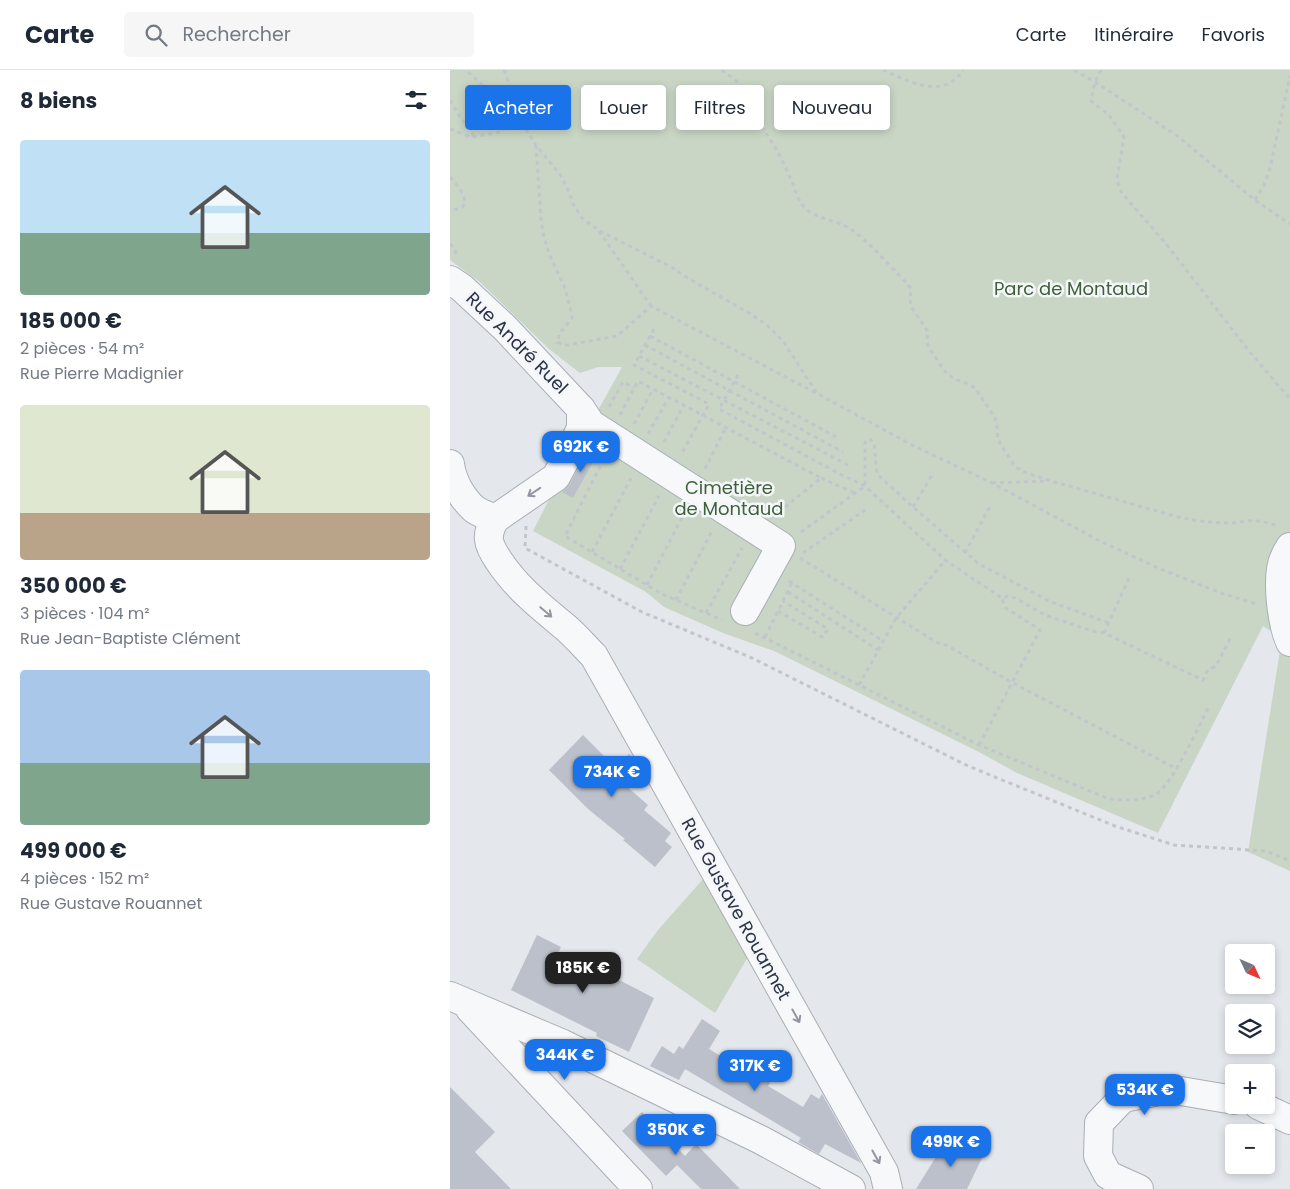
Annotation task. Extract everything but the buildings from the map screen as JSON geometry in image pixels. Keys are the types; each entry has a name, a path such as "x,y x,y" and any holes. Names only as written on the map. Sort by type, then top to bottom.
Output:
{"street":[{"name":"Rue André Ruel","path":"450,280 462,288 506,328 625,444 755,529 777,552"},
{"path":"450,464 451,475 460,492 475,510 496,519 556,477 580,428 625,444"},
{"name":"Rue Gustave Rouannet","path":"496,519 490,528 489,541 493,551 505,570 525,593 565,627 594,656 884,1172 888,1189"},
{"path":"1286,622 1281,567 1288,538"},
{"path":"742,622 777,552"},
{"path":"456,998 638,1189"},
{"path":"456,998 572,1049 761,1140 851,1189"},
{"path":"1139,1189 1108,1175 1098,1156 1099,1123 1123,1098 1170,1089 1225,1098"},
{"path":"1275,1113 1290,1120"}],"path":[{"path":"466,70 483,85"},
{"path":"504,70 509,85"},
{"path":"722,70 740,85 745,108 756,119 778,151 804,207 818,217 840,223 849,228 867,243 907,283 911,289 910,300 912,308 928,332 927,342 929,348 943,370 952,377 964,381 975,388 995,418 998,440 1020,471 1197,521 1264,522 1288,538"},
{"path":"883,70 921,85 933,86 949,83 956,79 963,70"},
{"path":"1074,70 1182,139 1255,200 1290,224"},
{"path":"1101,70 1095,82 1091,101 1109,115 1124,137 1117,179 1118,188 1167,245 1249,351 1290,399"},
{"path":"1255,200 1264,185 1272,158 1290,76"},
{"path":"450,100 460,117 472,130 473,136"},
{"path":"450,129 469,136 501,132 503,130"},
{"path":"526,130 561,176 577,211 589,224 673,268 767,325 783,341 816,392"},
{"path":"536,145 544,238 564,286 572,318 559,334 558,342 567,345 617,336 650,306"},
{"path":"450,177 463,194 464,203 460,209 450,209"},
{"path":"598,230 650,306 816,392 914,446 992,483 1098,540 1156,568 1255,604 1286,622"},
{"path":"625,444 702,415 709,404 634,365 654,329"},
{"path":"650,336 840,439"},
{"path":"645,345 843,452"},
{"path":"639,356 848,465"},
{"path":"738,375 719,408 865,486 945,560 1002,598 1006,608 1040,630 980,745"},
{"path":"592,552 625,444 634,388 638,381 821,478 855,493"},
{"path":"620,569 625,444 623,382 634,388"},
{"path":"653,389 625,444 566,536 647,585 706,613 742,622 765,637 980,745 1109,799 1129,800 1145,798 1163,789 1177,768 1210,706"},
{"path":"625,444 669,397"},
{"path":"625,444 684,405"},
{"path":"647,585 726,428"},
{"path":"865,486 865,443 866,440 871,440 874,443 877,474 979,564 1051,602 1108,623"},
{"path":"913,507 932,475"},
{"path":"706,613 755,529 821,478"},
{"path":"992,483 1051,481"},
{"path":"865,486 777,552 785,579 883,641"},
{"path":"965,553 990,506"},
{"path":"676,600 724,509"},
{"path":"864,510 799,557 938,643 946,645 1013,683 1177,768"},
{"path":"526,523 526,548 642,612 752,658 968,766 1115,826 1174,845 1266,851 1290,862"},
{"path":"859,685 896,618 945,560"},
{"path":"1104,633 1129,578"},
{"path":"765,637 792,583"},
{"path":"788,592 878,650"},
{"path":"1002,598 1008,596 1015,598 1046,615 1092,631 1104,633 1203,680 1208,670 1216,666 1232,635"},
{"path":"778,611 822,637 828,629 783,602"}],"green space":[{"name":"Parc de Montaud","path":"450,70 1290,70 1290,871 1248,852 1282,638 1263,626 1158,833 1017,773 977,751 774,651 723,633 664,607 646,592 533,531 622,367 598,367 580,373 549,349 481,283 450,260"},
{"path":"704,878 749,955 715,1013 637,959 658,930"}],"park label":[{"name":"Cimetière de Montaud","path":"729,498"}]}
